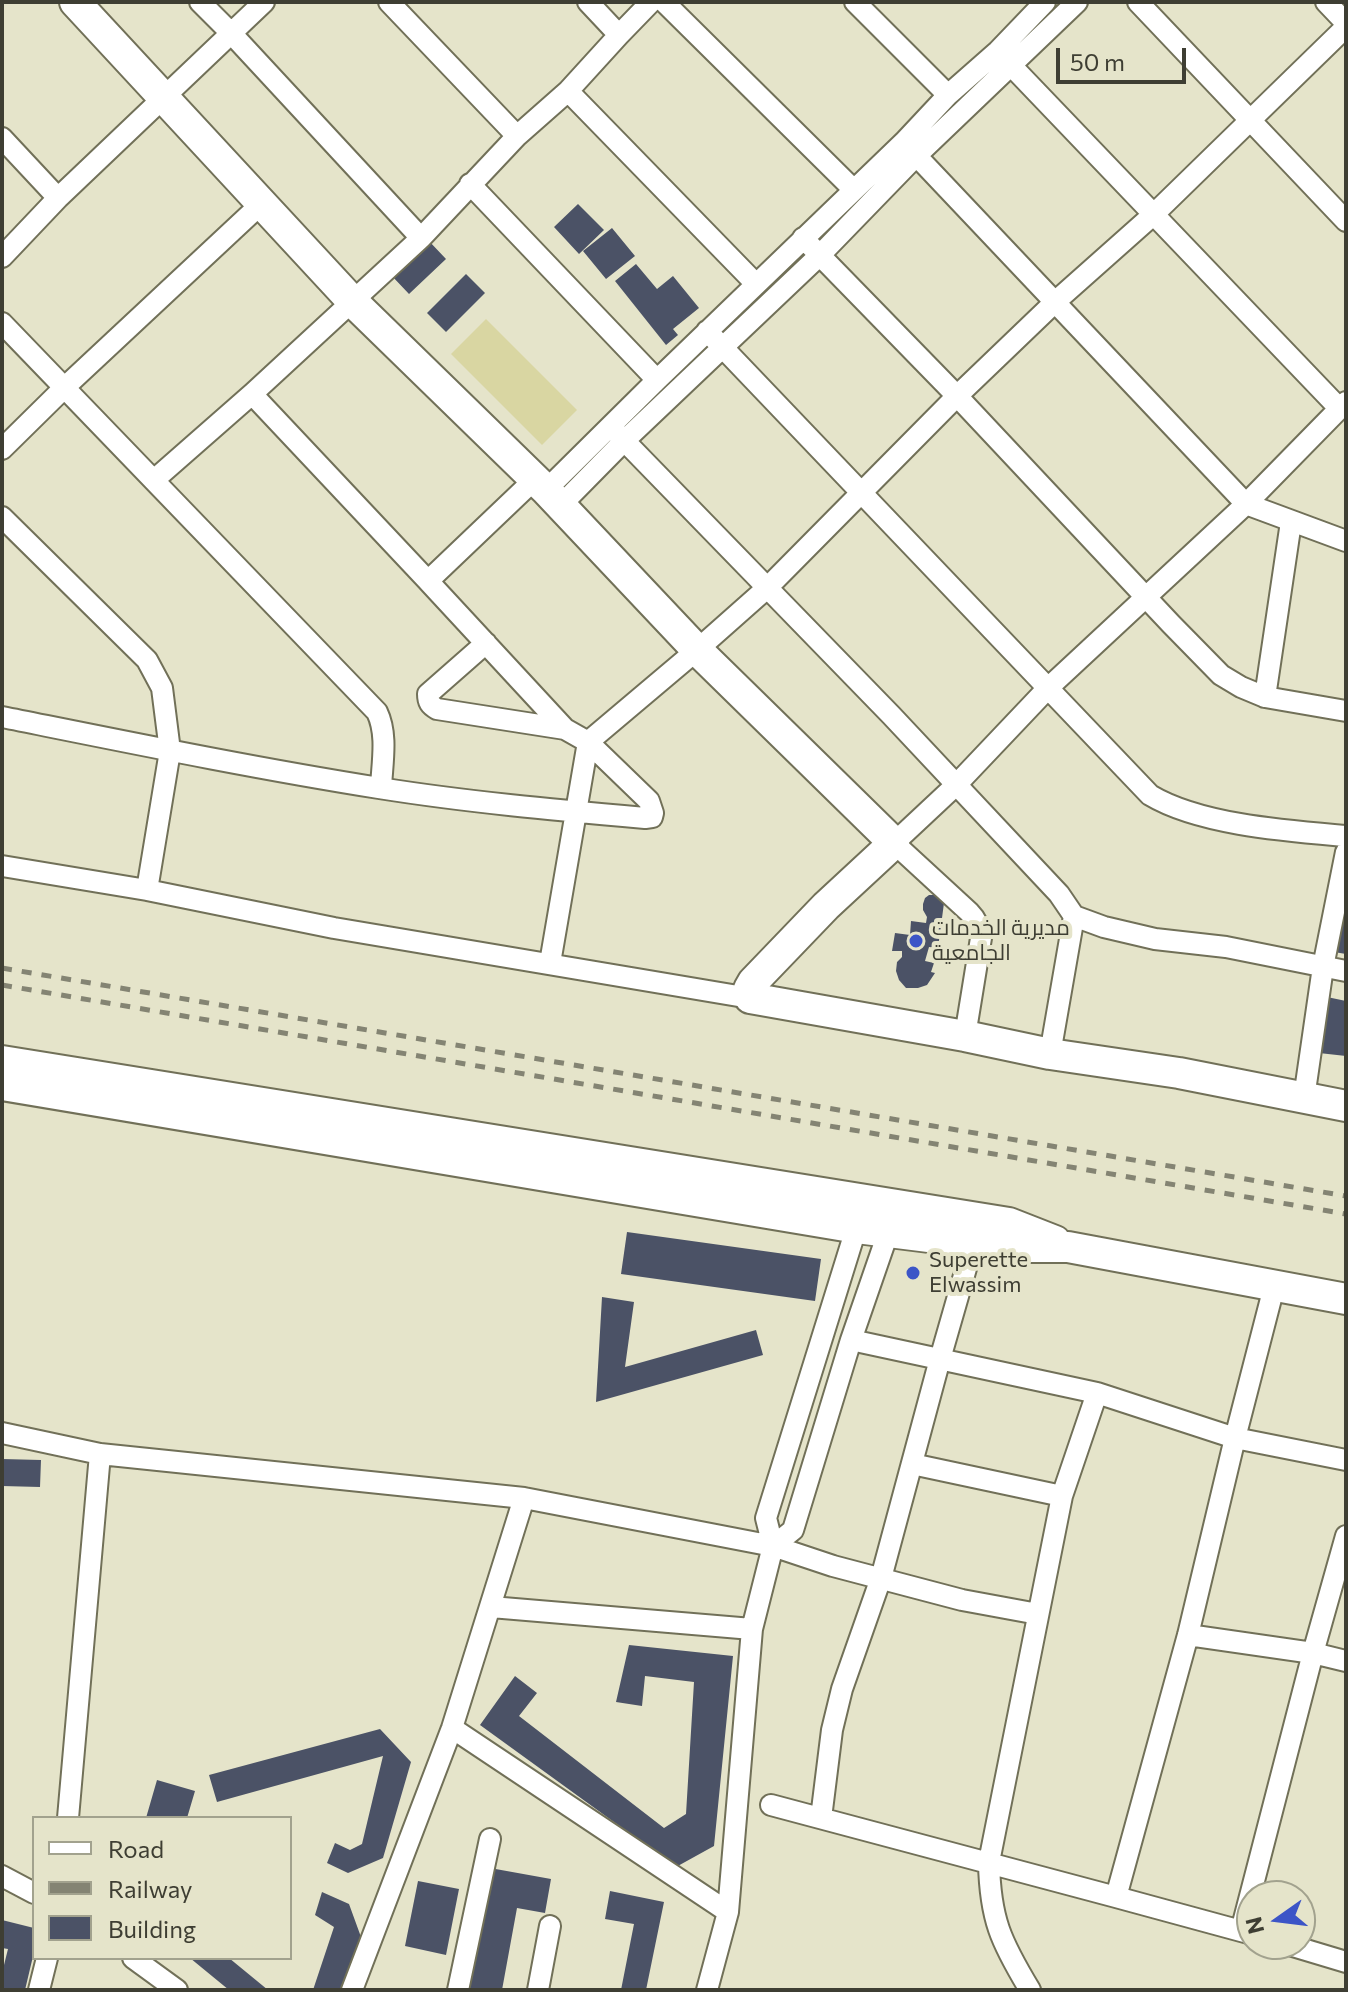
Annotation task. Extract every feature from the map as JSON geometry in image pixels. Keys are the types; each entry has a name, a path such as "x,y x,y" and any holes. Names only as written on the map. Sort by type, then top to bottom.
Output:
{"street":[{"path":"75,2 353,302 547,491 697,650 976,919 981,938 965,1036"},
{"path":"200,2 421,238"},
{"path":"2,257 58,198 264,2"},
{"path":"389,2 517,136"},
{"path":"588,2 619,35"},
{"path":"154,480 421,238 517,136 568,91 651,2"},
{"path":"664,2 854,190"},
{"path":"855,2 948,95"},
{"path":"618,434 657,380 707,331 854,190 910,149 1005,58 1045,2"},
{"path":"428,581 547,491 723,347 820,255 910,149 948,95 1005,58 1077,2"},
{"path":"1138,2 1346,221"},
{"path":"550,963 588,742 767,588 957,396 1055,302 1154,214 1346,25 1326,2"},
{"path":"750,998 749,989 753,982 826,906 956,785 1048,688 1246,504 1343,405 1005,58"},
{"path":"568,91 756,284"},
{"path":"2,138 58,198"},
{"path":"910,149 1246,504 1346,541"},
{"path":"470,184 657,380"},
{"path":"2,449 261,204"},
{"path":"803,238 1221,675 1265,697 1346,711"},
{"path":"2,323 377,712 384,736 381,788"},
{"path":"707,331 1150,795 1166,805 1195,814 1291,831 1346,836"},
{"path":"2,717 170,751 381,788 576,812 652,817 649,801 588,742 565,729 252,394"},
{"path":"618,434 891,715 1059,894 1074,916 1155,939 1226,947 1346,971"},
{"path":"2,517 147,660 162,688 170,751 147,890"},
{"path":"1265,697 1291,522"},
{"path":"486,643 428,694 432,706 565,729"},
{"path":"1304,1098 1323,967 1346,852"},
{"path":"2,866 147,890 334,928 965,1036 1050,1054 1179,1073 1346,1106"},
{"path":"1050,1054 1074,916"},
{"path":"2,1061 875,1216 973,1244 1068,1247 1346,1299"},
{"path":"2,1085 875,1216 1009,1223 1068,1247"},
{"path":"773,1546 793,1530 851,1340 875,1216"},
{"path":"707,1990 728,1912 752,1629 773,1546 766,1518 875,1216"},
{"path":"821,1818 832,1730 842,1689 881,1578 973,1244"},
{"path":"1116,1897 1188,1635 1274,1287"},
{"path":"851,1340 1097,1393 1235,1438 1346,1460"},
{"path":"1030,1990 1007,1952 995,1922 989,1862 1062,1496 1097,1393"},
{"path":"2,1433 100,1454 524,1498 773,1546 833,1566 962,1600 1038,1614"},
{"path":"68,1816 100,1454"},
{"path":"912,1464 1062,1496"},
{"path":"352,1990 452,1728 524,1498"},
{"path":"1259,1880 1313,1653 1346,1536"},
{"path":"491,1607 752,1629"},
{"path":"1188,1635 1313,1653 1346,1661"},
{"path":"452,1728 728,1912"},
{"path":"771,1805 1236,1930"},
{"path":"458,1990 490,1839"},
{"path":"2,1876 32,1892"},
{"path":"538,1990 550,1926"},
{"path":"1316,1953 1346,1962"},
{"path":"39,1990 46,1960"},
{"path":"136,1960 177,1990"}],"shaded area":[{"path":"486,319 577,410 542,445 451,354"}],"building":[{"path":"578,204 604,230 579,254 554,227"},
{"path":"612,228 635,256 606,279 583,251"},
{"path":"428,240 446,259 409,294 391,275"},
{"path":"636,264 657,289 673,276 699,308 673,329 678,335 666,345 615,281"},
{"path":"466,274 485,293 446,332 427,313"},
{"path":"1346,893 1346,954 1334,952"},
{"name":"مديرية الخدمات الجامعية","path":"929,895 939,895 944,903 938,948 929,947 925,961 934,963 931,972 935,973 927,985 906,988 896,971 902,951 892,951 895,933 910,935 911,921 926,923 923,904"},
{"path":"1327,997 1346,1001 1346,1056 1319,1053"},
{"path":"627,1232 821,1259 815,1301 621,1274"},
{"path":"602,1297 634,1302 625,1367 756,1330 763,1355 596,1402"},
{"path":"2,1459 41,1460 40,1487 2,1486"},
{"path":"629,1645 733,1656 714,1846 676,1867 480,1725 515,1676 537,1693 519,1716 664,1828 686,1814 694,1682 645,1676 642,1706 616,1702"},
{"path":"380,1729 411,1762 383,1858 348,1873 327,1863 335,1843 350,1850 362,1844 383,1756 217,1802 209,1775"},
{"path":"157,1780 195,1791 188,1816 147,1816"},
{"path":"490,1868 551,1879 545,1913 517,1908 502,1990 468,1990"},
{"path":"418,1881 459,1889 446,1955 405,1946"},
{"path":"610,1891 664,1902 646,1990 621,1990 634,1924 605,1919"},
{"path":"322,1892 349,1904 361,1937 340,1990 313,1990 334,1927 315,1915"},
{"path":"2,1920 32,1928 32,1960 25,1990 2,1990 2,1973 8,1949 2,1948"},
{"path":"192,1960 231,1960 268,1990 229,1990"}],"railway":[{"path":"2,968 1346,1196"},
{"path":"2,985 1346,1214"}],"place":[{"name":"مديرية الخدمات الجامعية","path":"916,941"},
{"name":"Superette Elwassim","path":"913,1273"}]}
